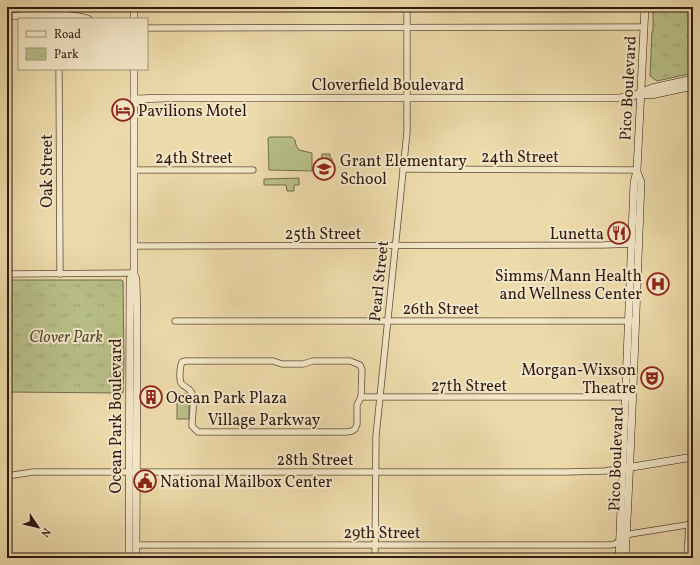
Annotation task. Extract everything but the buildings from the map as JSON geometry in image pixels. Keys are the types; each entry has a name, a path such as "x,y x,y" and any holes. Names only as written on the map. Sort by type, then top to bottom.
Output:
{"street":[{"path":"59,7 59,17"},
{"path":"134,7 134,18"},
{"name":"Pearl Street","path":"375,558 376,436 394,245 407,132 407,7"},
{"name":"Pico Boulevard","path":"625,558 628,488 628,397 635,243 634,183 637,170 645,7"},
{"path":"7,16 83,18"},
{"path":"148,28 644,27"},
{"name":"Oak Street","path":"59,70 60,274"},
{"name":"Ocean Park Boulevard","path":"129,558 137,321 136,279 134,274 134,70"},
{"name":"Cloverfield Boulevard","path":"134,99 611,98 633,96 641,94 652,88 693,79"},
{"name":"Cloverfield Boulevard","path":"641,94 651,95 693,86"},
{"name":"24th Street","path":"403,169 637,170"},
{"name":"24th Street","path":"134,170 253,170"},
{"name":"25th Street","path":"134,246 624,245 635,243"},
{"path":"7,274 134,274"},
{"name":"26th Street","path":"175,321 632,321"},
{"name":"Village Parkway","path":"273,361 282,364 303,364 313,361 350,361 360,365 362,370 361,397 357,405 357,424 355,429 352,431 198,432 192,426 192,396 188,387 182,385 180,382 180,365 182,362 273,361"},
{"name":"27th Street","path":"361,397 628,397"},
{"path":"627,467 693,457"},
{"name":"Pico Boulevard","path":"619,558 627,467"},
{"name":"28th Street","path":"7,476 33,472 605,472 627,467"},
{"name":"Ocean Park Boulevard","path":"132,473 136,558"},
{"path":"626,536 630,534 691,524 686,558"},
{"name":"29th Street","path":"136,546 610,545 615,544 626,536"}],"green space":[{"path":"653,7 693,7 693,73 657,81 650,76"},
{"path":"292,137 295,140 299,150 312,153 312,171 269,170 268,138"},
{"path":"322,154 330,154 332,159 332,169 327,169 321,161"},
{"path":"299,178 299,185 294,185 294,191 287,191 286,185 264,185 264,179"},
{"name":"Clover Park","path":"7,280 123,281 123,393 7,392"},
{"path":"177,394 189,394 189,419 177,419"}],"place":[{"name":"Pavilions Motel","path":"123,110"},
{"name":"Grant Elementary School","path":"324,169"},
{"name":"Lunetta","path":"619,233"},
{"name":"Simms/Mann Health and Wellness Center","path":"658,284"},
{"name":"Morgan-Wixson Theatre","path":"652,378"},
{"name":"Ocean Park Plaza","path":"151,397"},
{"name":"National Mailbox Center","path":"145,481"}]}
